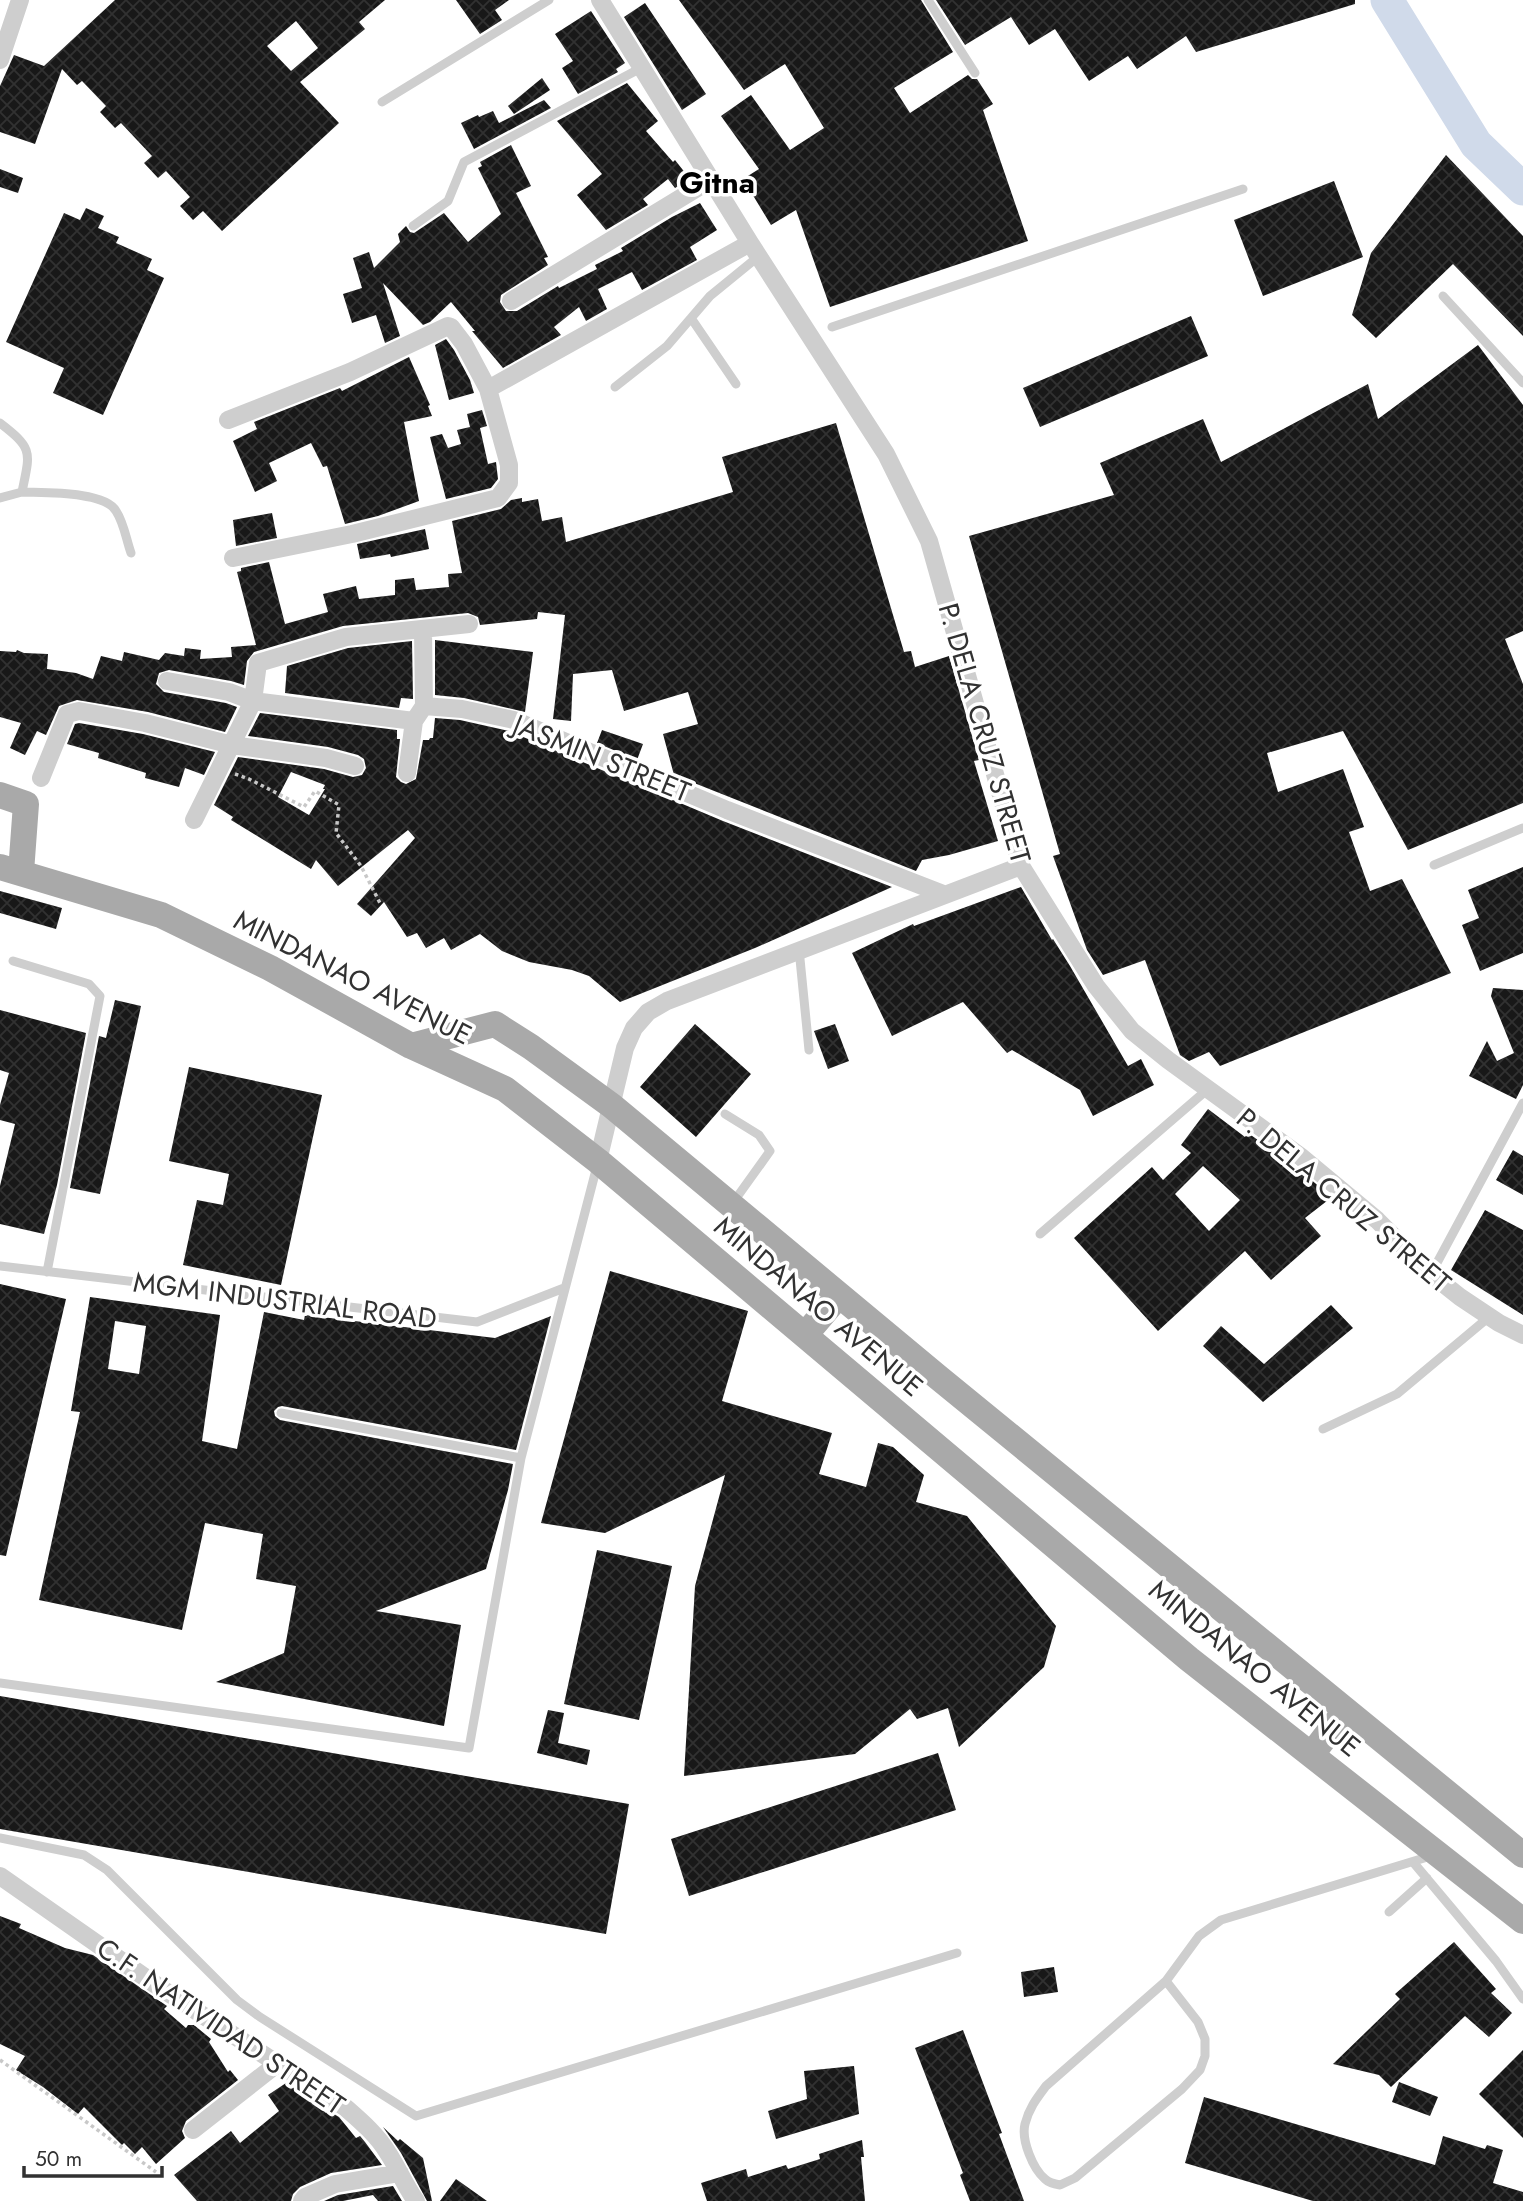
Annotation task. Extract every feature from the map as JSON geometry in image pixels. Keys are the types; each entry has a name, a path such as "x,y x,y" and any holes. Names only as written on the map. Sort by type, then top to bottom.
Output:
{"main road":[{"path":"0,794 26,804 10,870"},
{"name":"MINDANAO AVENUE","path":"10,870 161,915 270,968 411,1046 505,1090 598,1161 1189,1658 1523,1921"},
{"name":"MINDANAO AVENUE","path":"411,1046 495,1024 531,1047 612,1107 1523,1855"},
{"path":"805,1335 839,1295"},
{"path":"1312,1754 1345,1711"}],"street":[{"path":"0,61 20,0"},
{"name":"P. DELA CRUZ STREET","path":"600,0 886,454 929,541 1021,866 1096,986 1132,1031 1300,1156 1377,1220 1431,1273 1460,1297 1489,1317 1523,1335"},
{"path":"512,301 712,179"},
{"path":"488,389 755,249"},
{"path":"228,421 350,372 448,326 454,329 464,344 488,389 509,465 509,483 498,498 352,534 233,558"},
{"path":"194,820 253,701 258,663 346,637 469,624"},
{"path":"407,773 419,713 423,630"},
{"name":"JASMIN STREET","path":"167,681 229,692 253,701 419,713 462,709 514,720 727,810 943,894"},
{"path":"41,778 67,714 79,711 145,723 232,745 327,758 355,766"},
{"path":"598,1161 625,1048 634,1028 648,1012 667,1000 1021,866"},
{"name":"C.F. NATIVIDAD STREET","path":"0,1876 156,1985 346,2108 370,2128 387,2151 406,2188 416,2201"},
{"path":"193,2130 277,2064"},
{"path":"302,2201 305,2197 335,2184 400,2173"}],"lane":[{"path":"382,102 549,0"},
{"path":"928,0 975,73"},
{"path":"413,226 447,201 462,165 468,159 641,68"},
{"path":"832,327 1243,188"},
{"path":"615,387 667,346 755,249"},
{"path":"1443,296 1523,383"},
{"path":"691,318 736,384"},
{"path":"0,423 18,436 26,446 29,458 22,492"},
{"path":"0,498 22,492 104,499 117,512 131,553"},
{"path":"1434,865 1523,828"},
{"path":"799,949 809,1050"},
{"path":"13,961 89,984 100,996 47,1272"},
{"path":"1040,1234 1208,1088"},
{"path":"1431,1273 1523,1103"},
{"path":"725,1114 759,1135 770,1151 731,1205"},
{"path":"0,1683 468,1748 521,1458 598,1161"},
{"name":"MGM INDUSTRIAL ROAD","path":"0,1266 477,1322 564,1288"},
{"path":"1323,1429 1397,1394 1489,1317"},
{"path":"281,1413 521,1458"},
{"path":"0,1838 84,1855 107,1870 237,2000 416,2116 957,1953"},
{"path":"1166,1981 1198,2022 1205,2039 1205,2056 1200,2070 1182,2090 1075,2178 1060,2185 1047,2182 1037,2171 1027,2147 1024,2127 1031,2105 1046,2086 1166,1981 1194,1941 1208,1928 1221,1920 1439,1854"},
{"path":"1413,1862 1496,1961 1523,1999"},
{"path":"1389,1912 1427,1878"}],"path":[{"path":"219,769 249,779 304,807 315,791 339,805 336,833 361,866 381,905"},
{"path":"0,2060 156,2172"}],"building":[{"path":"115,0 385,0 359,22 365,29 300,82 339,123 222,231 203,211 193,220 180,206 190,197 166,171 158,178 144,163 152,156 121,123 115,128 100,112 106,106 82,81 77,85 62,69 35,144 0,132 0,86 14,55 44,66","holes":["296,21 318,48 291,71 267,46"]},
{"path":"456,0 509,0 495,10 502,20 480,34"},
{"path":"679,0 921,0 953,52 894,88 910,113 968,75 977,79 993,104 983,110 1028,241 830,307 796,210 771,225 743,179 759,169 721,116 751,95 790,150 824,128 785,64 744,90"},
{"path":"936,0 1355,0 1355,4 1196,52 1186,36 1137,69 1128,56 1089,81 1055,29 1029,45 1011,17 965,45"},
{"path":"645,3 706,94 682,110 624,17"},
{"path":"591,11 625,63 616,69 618,72 578,94 562,68 573,61 555,34"},
{"path":"542,78 550,90 514,114 508,106"},
{"path":"627,83 658,121 646,131 690,179 675,188 668,179 643,199 648,205 606,230 577,195 602,174 557,121"},
{"path":"544,100 551,108 474,149 461,123 493,111 499,123"},
{"path":"511,145 531,186 516,193 548,257 544,258 548,265 501,295 500,302 506,311 517,311 558,286 559,288 597,269 595,265 623,251 621,248 700,203 717,230 690,247 697,260 642,290 632,272 598,289 607,309 586,321 579,307 554,327 561,335 503,368 451,302 430,322 423,325 383,283 400,336 385,343 376,315 352,323 343,294 362,288 353,258 369,252 374,268 400,242 398,234 406,226 414,233 444,213 468,242 501,214 478,168 482,166 480,162"},
{"path":"1446,155 1523,236 1523,336 1453,264 1376,338 1352,315 1371,253"},
{"path":"0,169 23,178 18,193 0,187"},
{"path":"1334,181 1363,257 1263,296 1234,220"},
{"path":"86,208 104,216 98,228 119,237 116,243 152,259 147,270 164,278 103,415 53,393 64,368 6,342 64,213 80,220"},
{"path":"1191,316 1208,356 1040,427 1023,388"},
{"path":"446,339 470,380 474,393 449,400 435,345"},
{"path":"1478,345 1523,405 1523,631 1505,639 1523,684 1523,803 1408,850 1343,731 1267,753 1278,792 1343,769 1364,827 1349,832 1370,891 1402,879 1451,973 1220,1066 1209,1052 1189,1061 1180,1055 1145,960 1103,975 1087,950 1053,856 1060,854 969,536 1114,495 1100,463 1203,419 1221,462 1368,384 1378,419"},
{"path":"409,357 430,405 428,406 432,416 404,422 419,501 378,516 345,524 327,466 323,467 311,443 269,463 277,481 255,492 233,441 257,429 254,422 340,388 342,391"},
{"path":"482,410 487,426 480,428 488,464 496,462 498,479 491,488 446,499 430,437 442,434 448,448 461,444 457,430 470,427 467,414"},
{"path":"836,423 904,652 911,651 915,667 949,656 979,760 974,761 998,841 922,860 916,871 674,775 663,734 698,724 688,692 624,711 612,670 573,674 571,721 553,719 565,615 538,612 537,619 480,625 478,617 468,613 343,626 254,652 247,661 244,685 169,670 159,673 156,684 164,692 237,707 225,732 148,712 77,700 59,706 46,735 37,731 25,755 10,748 21,723 0,717 0,651 48,654 47,669 76,673 93,679 101,656 122,661 124,652 159,660 165,653 184,656 185,648 201,650 200,659 232,657 231,647 256,645 237,572 241,571 241,568 269,562 285,624 328,612 323,594 356,586 359,599 395,595 395,580 414,578 416,590 449,587 448,574 462,573 452,521 501,509 511,500 522,498 522,502 538,499 542,521 562,517 566,542 733,492 722,457"},
{"path":"272,513 277,538 236,546 233,520"},
{"path":"425,529 429,549 391,557 390,554 360,559 357,544"},
{"path":"435,640 533,652 525,712 464,698 435,695"},
{"path":"412,641 413,699 401,698 399,708 285,693 287,666 348,648"},
{"path":"260,713 397,730 397,739 400,739 396,777 406,784 416,779 423,740 433,738 435,718 460,720 509,731 723,821 892,887 755,948 620,1002 589,976 529,962 502,951 480,934 451,950 444,938 426,948 417,933 407,937 384,902 371,916 357,904 415,838 408,830 338,886 316,860 311,869 231,820 233,817 214,805 238,757 324,769 353,777 362,775 366,768 364,759 358,755 328,747 248,736","holes":["291,772 325,785 309,815 278,797"]},
{"path":"75,724 143,734 215,752 204,775 185,768 179,787 145,778 146,773 98,758 99,753 67,744"},
{"path":"602,730 643,744 637,760 597,743"},
{"path":"1523,867 1523,953 1480,971 1462,925 1479,918 1468,890"},
{"path":"1021,887 1128,1066 1141,1059 1154,1085 1093,1116 1080,1090 1012,1050 1007,1053 963,1002 892,1036 852,953 913,924 914,926"},
{"path":"0,891 62,908 56,929 0,913"},
{"path":"1493,988 1523,990 1523,1085 1516,1099 1469,1076 1487,1041 1497,1061 1514,1053 1491,996"},
{"path":"115,1000 141,1006 100,1194 70,1188 99,1036 106,1038"},
{"path":"0,1010 86,1033 57,1185 44,1234 0,1224 0,1186 15,1124 0,1120 0,1105 9,1073 0,1070"},
{"path":"695,1024 751,1074 696,1137 640,1087"},
{"path":"835,1024 849,1061 828,1069 814,1031"},
{"path":"189,1067 322,1095 281,1285 183,1265 197,1200 223,1205 229,1174 169,1161"},
{"path":"1208,1109 1245,1137 1248,1133 1332,1197 1305,1218 1321,1236 1271,1280 1245,1251 1158,1331 1074,1238 1152,1167 1163,1180 1191,1153 1181,1145","holes":["1203,1166 1240,1200 1209,1231 1175,1194"]},
{"path":"1513,1150 1523,1156 1523,1195 1496,1180"},
{"path":"1485,1210 1523,1230 1523,1315 1451,1270"},
{"path":"610,1271 748,1311 722,1401 832,1433 819,1474 866,1487 878,1443 893,1447 924,1475 916,1502 967,1516 1056,1626 1044,1667 959,1747 948,1708 917,1719 910,1709 855,1754 684,1776 695,1586 725,1475 605,1533 541,1523"},
{"path":"0,1284 66,1299 6,1556 0,1555"},
{"path":"90,1297 220,1315 202,1441 237,1449 264,1312 304,1320 305,1315 495,1338 551,1316 516,1450 282,1406 274,1411 280,1420 513,1464 486,1569 376,1611 461,1625 444,1726 216,1682 284,1653 296,1586 256,1579 263,1534 205,1523 182,1630 39,1600 80,1412 71,1411","holes":["115,1321 146,1326 139,1374 108,1369"]},
{"path":"1331,1305 1353,1328 1263,1402 1203,1346 1221,1326 1264,1364"},
{"path":"597,1550 672,1566 639,1720 564,1704"},
{"path":"0,1696 629,1804 606,1934 0,1829"},
{"path":"548,1710 564,1713 558,1743 590,1750 587,1765 537,1753"},
{"path":"938,1753 956,1810 689,1896 671,1839"},
{"path":"0,1916 21,1924 19,1928 65,1948 93,1955 167,2006 164,2009 186,2028 188,2025 194,2025 211,2039 209,2042 228,2072 230,2070 238,2080 186,2121 182,2131 185,2138 156,2164 142,2147 135,2154 124,2143 122,2145 84,2107 78,2114 16,2070 25,2056 0,2044"},
{"path":"1454,1942 1496,1989 1491,1993 1512,2013 1489,2037 1465,2016 1391,2087 1379,2075 1333,2064 1400,1999 1395,1994"},
{"path":"1054,1967 1058,1992 1024,1997 1021,1972"},
{"path":"963,2030 1002,2133 999,2134 1024,2201 970,2201 960,2175 963,2173 915,2048"},
{"path":"1523,2050 1523,2138 1479,2094"},
{"path":"854,2066 859,2114 776,2139 768,2111 807,2099 804,2071"},
{"path":"1399,2082 1438,2097 1430,2116 1392,2102"},
{"path":"286,2083 326,2113 329,2111 339,2117 356,2138 360,2136 382,2165 331,2173 300,2187 293,2194 291,2201 197,2201 174,2175 231,2131 240,2143 279,2111 268,2095"},
{"path":"1204,2097 1435,2165 1443,2136 1485,2149 1487,2145 1503,2150 1493,2183 1523,2192 1523,2201 1313,2201 1185,2163"},
{"path":"383,2127 423,2158 432,2201 427,2201 401,2153"},
{"path":"862,2140 865,2201 707,2201 701,2183 746,2169 748,2177 786,2165 788,2169 820,2159 819,2154"},
{"path":"456,2179 487,2201 440,2201"},
{"path":"393,2186 402,2201 378,2201 373,2195 343,2201 324,2201 338,2195"}],"waterway":[{"path":"1387,0 1476,144 1523,189"}],"district":[{"name":"Gitna","path":"717,183"}]}
